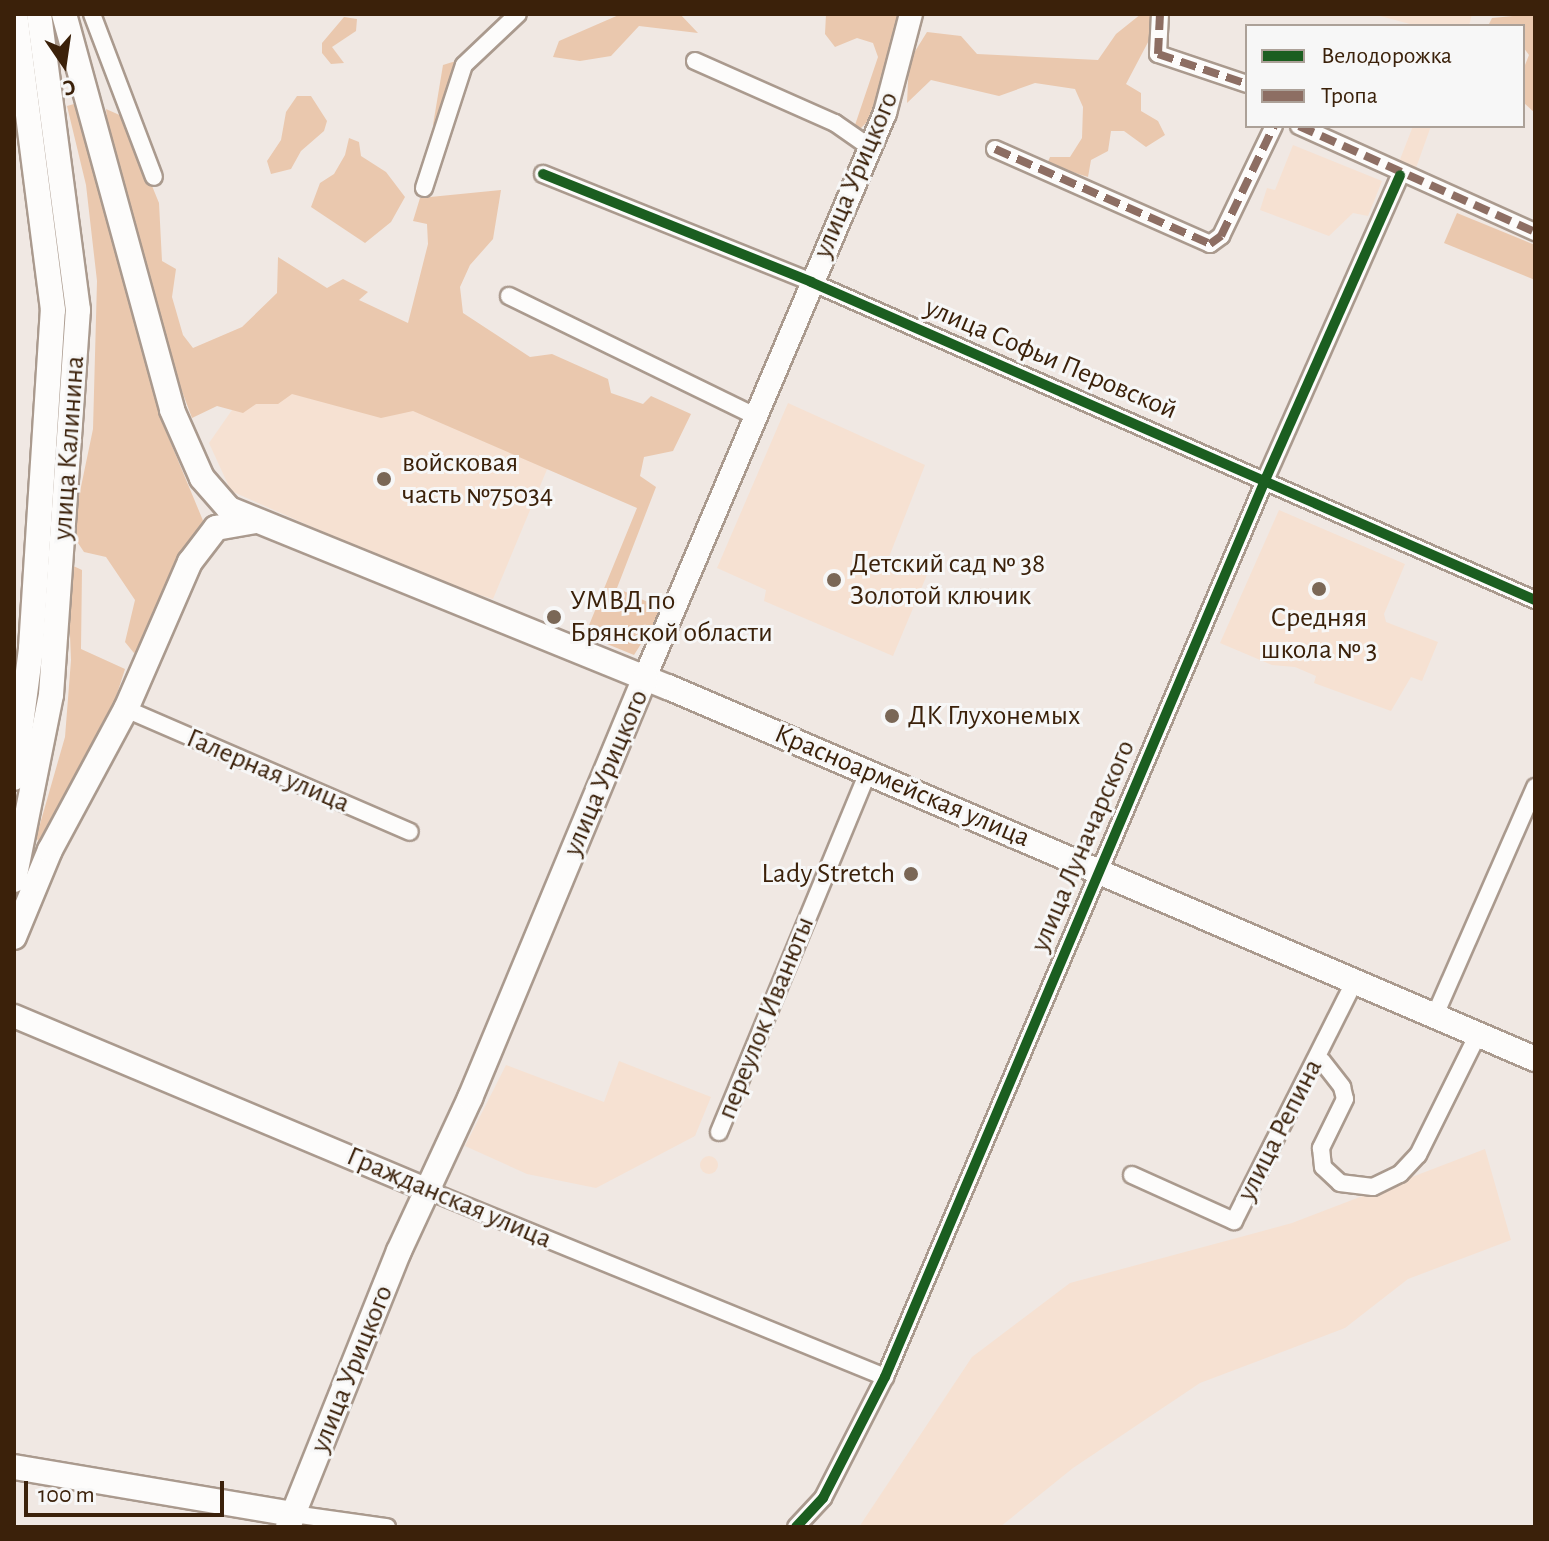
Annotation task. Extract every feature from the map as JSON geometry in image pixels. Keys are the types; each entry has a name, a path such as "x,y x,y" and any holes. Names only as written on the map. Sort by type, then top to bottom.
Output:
{"main road":[{"name":"улица Калинина","path":"14,778 30,663 53,310 15,14"},
{"name":"улица Калинина","path":"14,880 51,695 78,310 39,14"},
{"name":"Красноармейская улица","path":"64,14 183,440 220,502 645,677 1535,1059"},
{"name":"улица Урицкого","path":"290,1520 811,282 871,148 895,82 911,14"},
{"path":"14,937 50,850 126,709 206,537 236,521 265,522"},
{"name":"Гражданская улица","path":"14,1016 427,1190"},
{"path":"14,1467 290,1520"}],"street":[{"path":"92,14 154,177"},
{"path":"424,188 464,65 518,14"},
{"path":"1160,14 1158,54 1245,83"},
{"path":"695,61 835,123 871,148"},
{"path":"995,149 1210,244 1221,236 1273,128"},
{"path":"1303,128 1400,175 1535,232"},
{"name":"улица Софьи Перовской","path":"543,174 811,282 1266,478 1535,600"},
{"name":"улица Луначарского","path":"796,1527 823,1498 885,1377 1266,478 1400,175"},
{"path":"509,296 755,416"},
{"name":"Галерная улица","path":"126,709 410,832"},
{"name":"переулок Иванюты","path":"719,1132 868,772"},
{"path":"1435,1015 1535,787"},
{"name":"улица Репина","path":"1132,1175 1234,1221 1354,982"},
{"path":"1322,1061 1342,1087 1345,1099 1321,1148 1323,1167 1340,1183 1373,1187 1400,1174 1418,1155 1478,1034"},
{"name":"Гражданская улица","path":"427,1190 885,1377"},
{"path":"290,1520 387,1527"}],"shaded area":[{"path":"621,14 680,14 698,33 639,26 611,56 580,61 553,57 559,41"},
{"path":"826,14 898,14 887,75 869,120 860,129 858,153 855,125 878,57 873,43 857,38 835,47 825,34"},
{"path":"1141,14 1154,14 1156,27 1126,84 1141,93 1141,111 1158,121 1165,135 1146,147 1124,131 1111,131 1108,151 1091,160 1088,177 1047,164 1050,157 1070,157 1082,138 1083,107 1075,89 1035,83 999,96 931,80 907,103 909,61 927,32 961,36 977,54 1098,60 1116,34"},
{"path":"1373,14 1472,14 1470,24 1410,24"},
{"path":"1535,14 1535,113 1525,104 1525,65 1529,55 1525,50 1525,24 1489,24 1492,18"},
{"path":"344,17 357,19 356,31 332,47 344,63 331,64 322,53 322,43"},
{"path":"459,60 440,123 433,125 443,65"},
{"path":"297,96 311,96 327,121 324,131 301,151 291,169 271,174 267,161 281,140 286,112"},
{"path":"74,104 165,429 204,523 144,646 134,653 125,642 135,600 106,557 84,552 76,540 77,506 93,429 97,281 86,185 67,106"},
{"path":"106,109 124,117 159,203 162,261 176,269 172,297 183,335 193,348 242,327 277,293 278,257 327,288 343,279 368,292 359,300 408,323 428,244 427,224 413,221 420,198 501,190 493,239 470,265 460,287 463,313 530,357 552,354 608,379 611,393 643,404 651,396 691,414 673,451 644,457 640,476 656,487 617,588 663,609 634,655 585,635 637,508 413,411 381,418 292,394 278,404 256,404 243,413 217,406 192,418 165,346 109,136"},
{"path":"1412,128 1430,128 1416,168 1399,162"},
{"path":"349,138 359,142 361,156 386,172 405,197 391,222 365,243 311,207 320,183 334,174 345,155"},
{"path":"1293,145 1382,181 1368,216 1353,213 1329,236 1260,210 1267,188 1275,190"},
{"path":"1457,213 1535,245 1535,280 1444,243"},
{"name":"войсковая часть №75034","path":"257,374 411,409 548,467 493,599 434,581 231,491 209,443"},
{"path":"788,403 925,465 889,557 929,570 893,656 764,601 766,590 717,568"},
{"name":"Средняя школа № 3","path":"1279,510 1405,564 1384,614 1386,622 1438,642 1422,681 1411,677 1391,711 1314,683 1316,676 1295,667 1272,665 1220,643"},
{"path":"67,563 82,570 81,649 125,669 106,728 42,845 36,838 65,737 71,660"},
{"path":"619,1061 711,1097 695,1136 596,1188 527,1174 465,1146 506,1065 604,1102"},
{"path":"1485,1149 1511,1240 1408,1279 1345,1328 1200,1383 1073,1468 1000,1527 859,1527 972,1357 1070,1283 1292,1223"},
{"path":"709,1156 718,1165 709,1174 700,1165"}],"marked path":[{"path":"1160,14 1158,54 1245,83"},
{"path":"995,149 1210,244 1221,236 1273,128"},
{"path":"1303,128 1535,232"}],"cycle path":[{"path":"543,174 811,282 1535,600"},
{"path":"796,1527 823,1498 885,1377 1266,478 1400,175"}],"place":[{"name":"войсковая часть №75034","path":"384,479"},
{"name":"Детский сад № 38 Золотой ключик","path":"834,580"},
{"name":"Средняя школа № 3","path":"1319,589"},
{"name":"УМВД по Брянской области","path":"554,617"},
{"name":"ДК Глухонемых","path":"892,716"},
{"name":"Lady Stretch","path":"911,874"}]}
